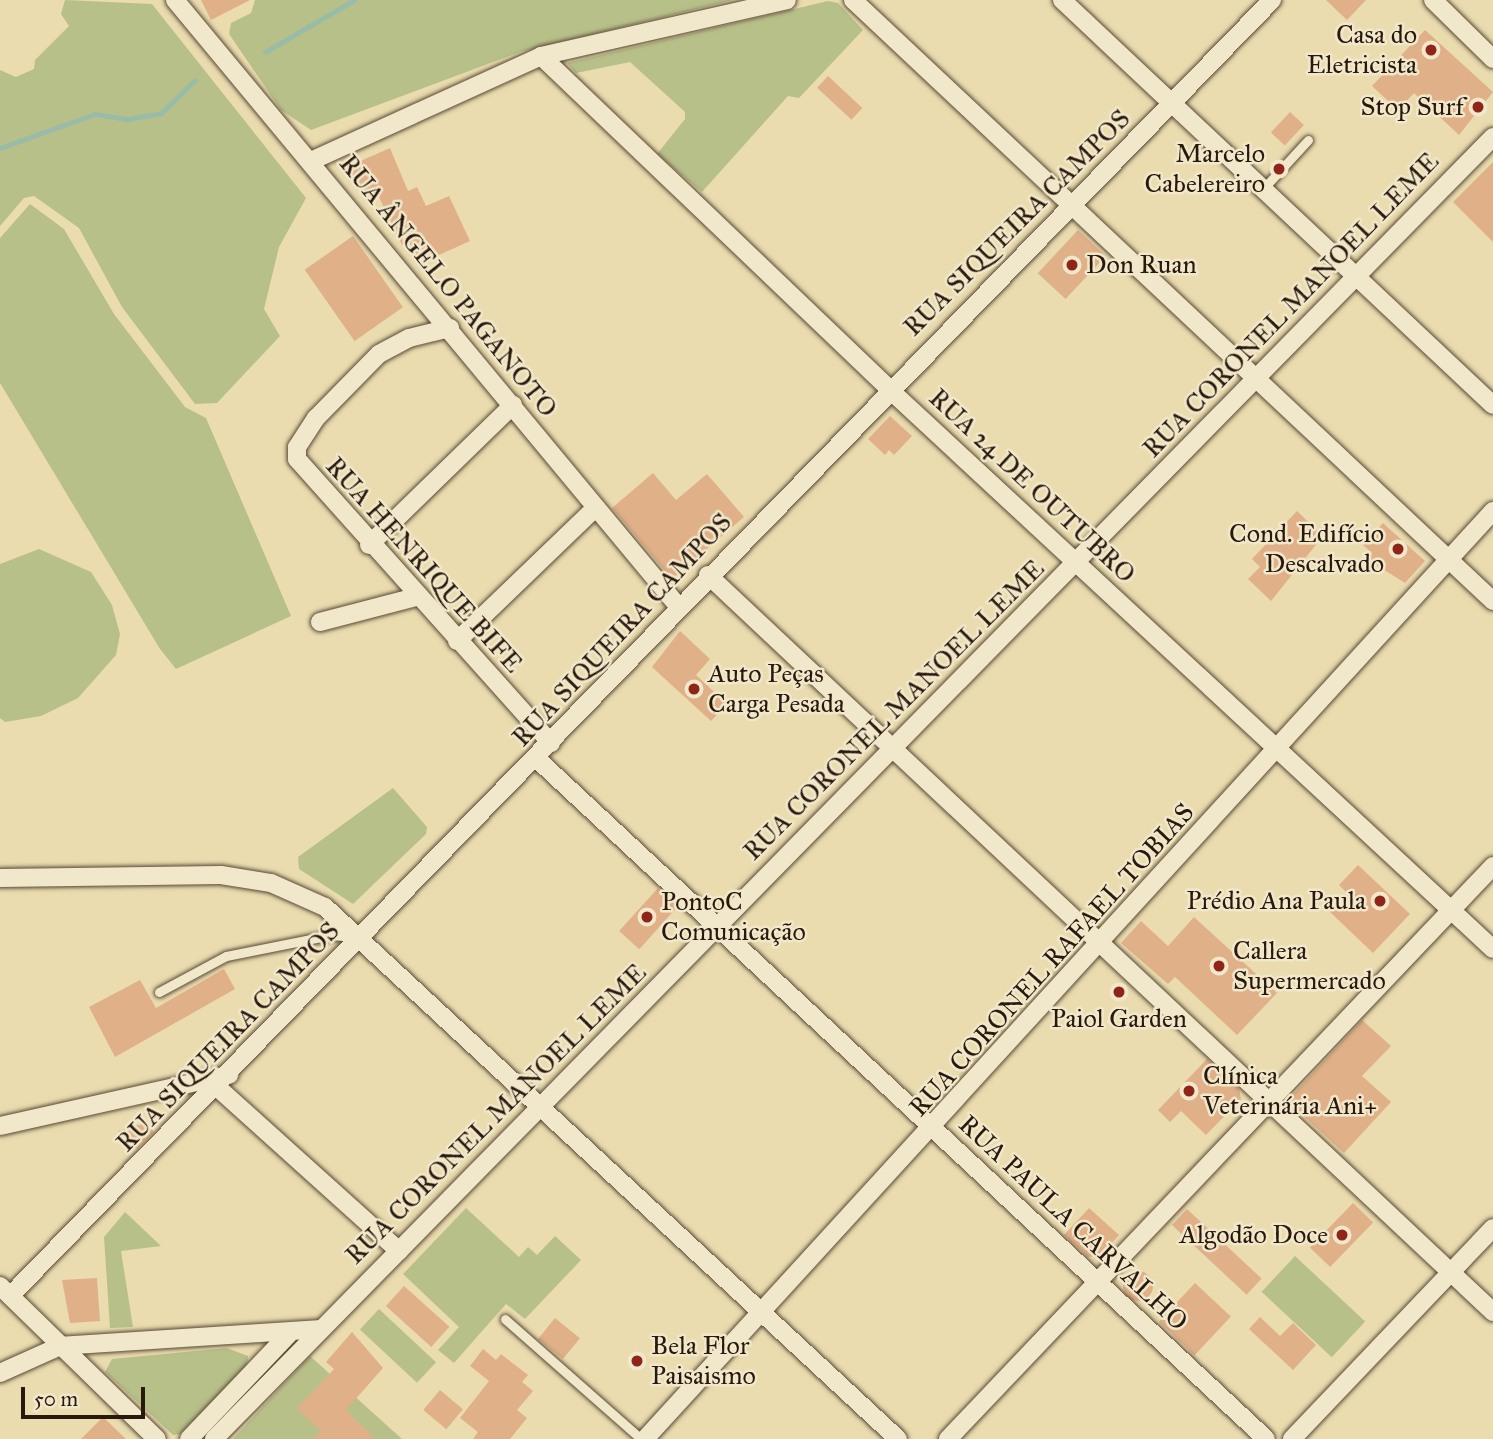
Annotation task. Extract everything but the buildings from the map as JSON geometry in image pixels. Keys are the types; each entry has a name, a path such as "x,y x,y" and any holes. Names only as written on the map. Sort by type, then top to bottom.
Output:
{"street":[{"name":"RUA ÂNGELO PAGANOTO","path":"176,0 678,606"},
{"path":"311,161 541,56 787,0"},
{"path":"853,0 1493,601"},
{"path":"1062,0 1493,405"},
{"name":"RUA SIQUEIRA CAMPOS","path":"5,1291 232,1074 551,743 708,575 1272,0"},
{"path":"1433,0 1493,59"},
{"name":"RUA 24 DE OUTUBRO","path":"541,56 890,390 1493,950"},
{"name":"RUA CORONEL MANOEL LEME","path":"214,1439 320,1328 895,748 1493,137"},
{"name":"RUA HENRIQUE BIFE","path":"450,328 409,338 379,355 331,401 297,447 302,471 551,743"},
{"path":"369,545 513,405"},
{"path":"457,641 595,508"},
{"name":"RUA CORONEL RAFAEL TOBIAS","path":"643,1439 934,1129 1493,511"},
{"path":"708,575 1272,1099 1493,1312"},
{"path":"320,622 416,597"},
{"name":"RUA PAULA CARVALHO","path":"536,758 715,928 1266,1439"},
{"path":"948,1439 1493,866"},
{"path":"0,878 222,875 301,892 362,938 762,1315 898,1439"},
{"path":"0,1126 232,1074"},
{"path":"217,1087 399,1251"},
{"path":"1292,1439 1493,1228"},
{"path":"5,1291 157,1439"},
{"path":"0,1373 60,1346 320,1328"},
{"path":"189,1439 291,1332"},
{"path":"258,1365 272,1378"}],"lane":[{"path":"1262,190 1308,140"},
{"path":"159,992 226,956 331,934 362,938"},
{"path":"505,1319 643,1439"}],"green space":[{"path":"65,0 152,4 306,198 279,247 264,309 280,336 217,403 195,404 122,307 79,228 34,196 24,198 0,226 0,70 16,77 34,69 35,60 69,26 61,14"},
{"path":"255,0 733,0 520,52 311,130 281,110 229,34 231,23 251,13"},
{"path":"828,1 838,3 863,30 799,98 788,96 702,192 657,154 685,119 685,112 630,62 576,73 567,63"},
{"path":"30,204 64,229 114,314 185,407 206,418 291,616 176,669 160,649 0,383 0,238"},
{"path":"39,549 91,572 112,605 120,634 116,655 78,698 41,716 5,722 0,718 0,564"},
{"path":"393,788 427,827 426,834 353,904 299,869 298,857"},
{"path":"466,1208 519,1257 528,1247 537,1255 555,1236 581,1260 525,1319 506,1304 454,1363 438,1350 459,1327 403,1274"},
{"path":"125,1212 161,1246 121,1251 133,1327 110,1328 104,1237"},
{"path":"1295,1256 1365,1321 1332,1357 1262,1292"},
{"path":"379,1309 436,1362 417,1383 360,1329"},
{"path":"227,1348 248,1356 247,1366 180,1434 173,1435 105,1372 112,1359"},
{"path":"310,1356 402,1439 233,1439"}],"waterway":[{"path":"265,52 354,0"},
{"path":"0,148 95,114 128,119 161,113 195,80"}],"place":[{"name":"Casa do Eletricista","path":"1431,50"},
{"name":"Stop Surf","path":"1478,107"},
{"name":"Marcelo Cabelereiro","path":"1279,169"},
{"name":"Don Ruan","path":"1072,265"},
{"name":"Cond. Edifício Descalvado","path":"1398,549"},
{"name":"Auto Peças Carga Pesada","path":"694,689"},
{"name":"Prédio Ana Paula","path":"1380,901"},
{"name":"PontoC Comunicação","path":"647,917"},
{"name":"Callera Supermercado","path":"1219,966"},
{"name":"Paiol Garden","path":"1119,992"},
{"name":"Clínica Veterinária Ani+","path":"1189,1091"},
{"name":"Algodão Doce","path":"1342,1235"},
{"name":"Bela Flor Paisaismo","path":"637,1361"}]}
